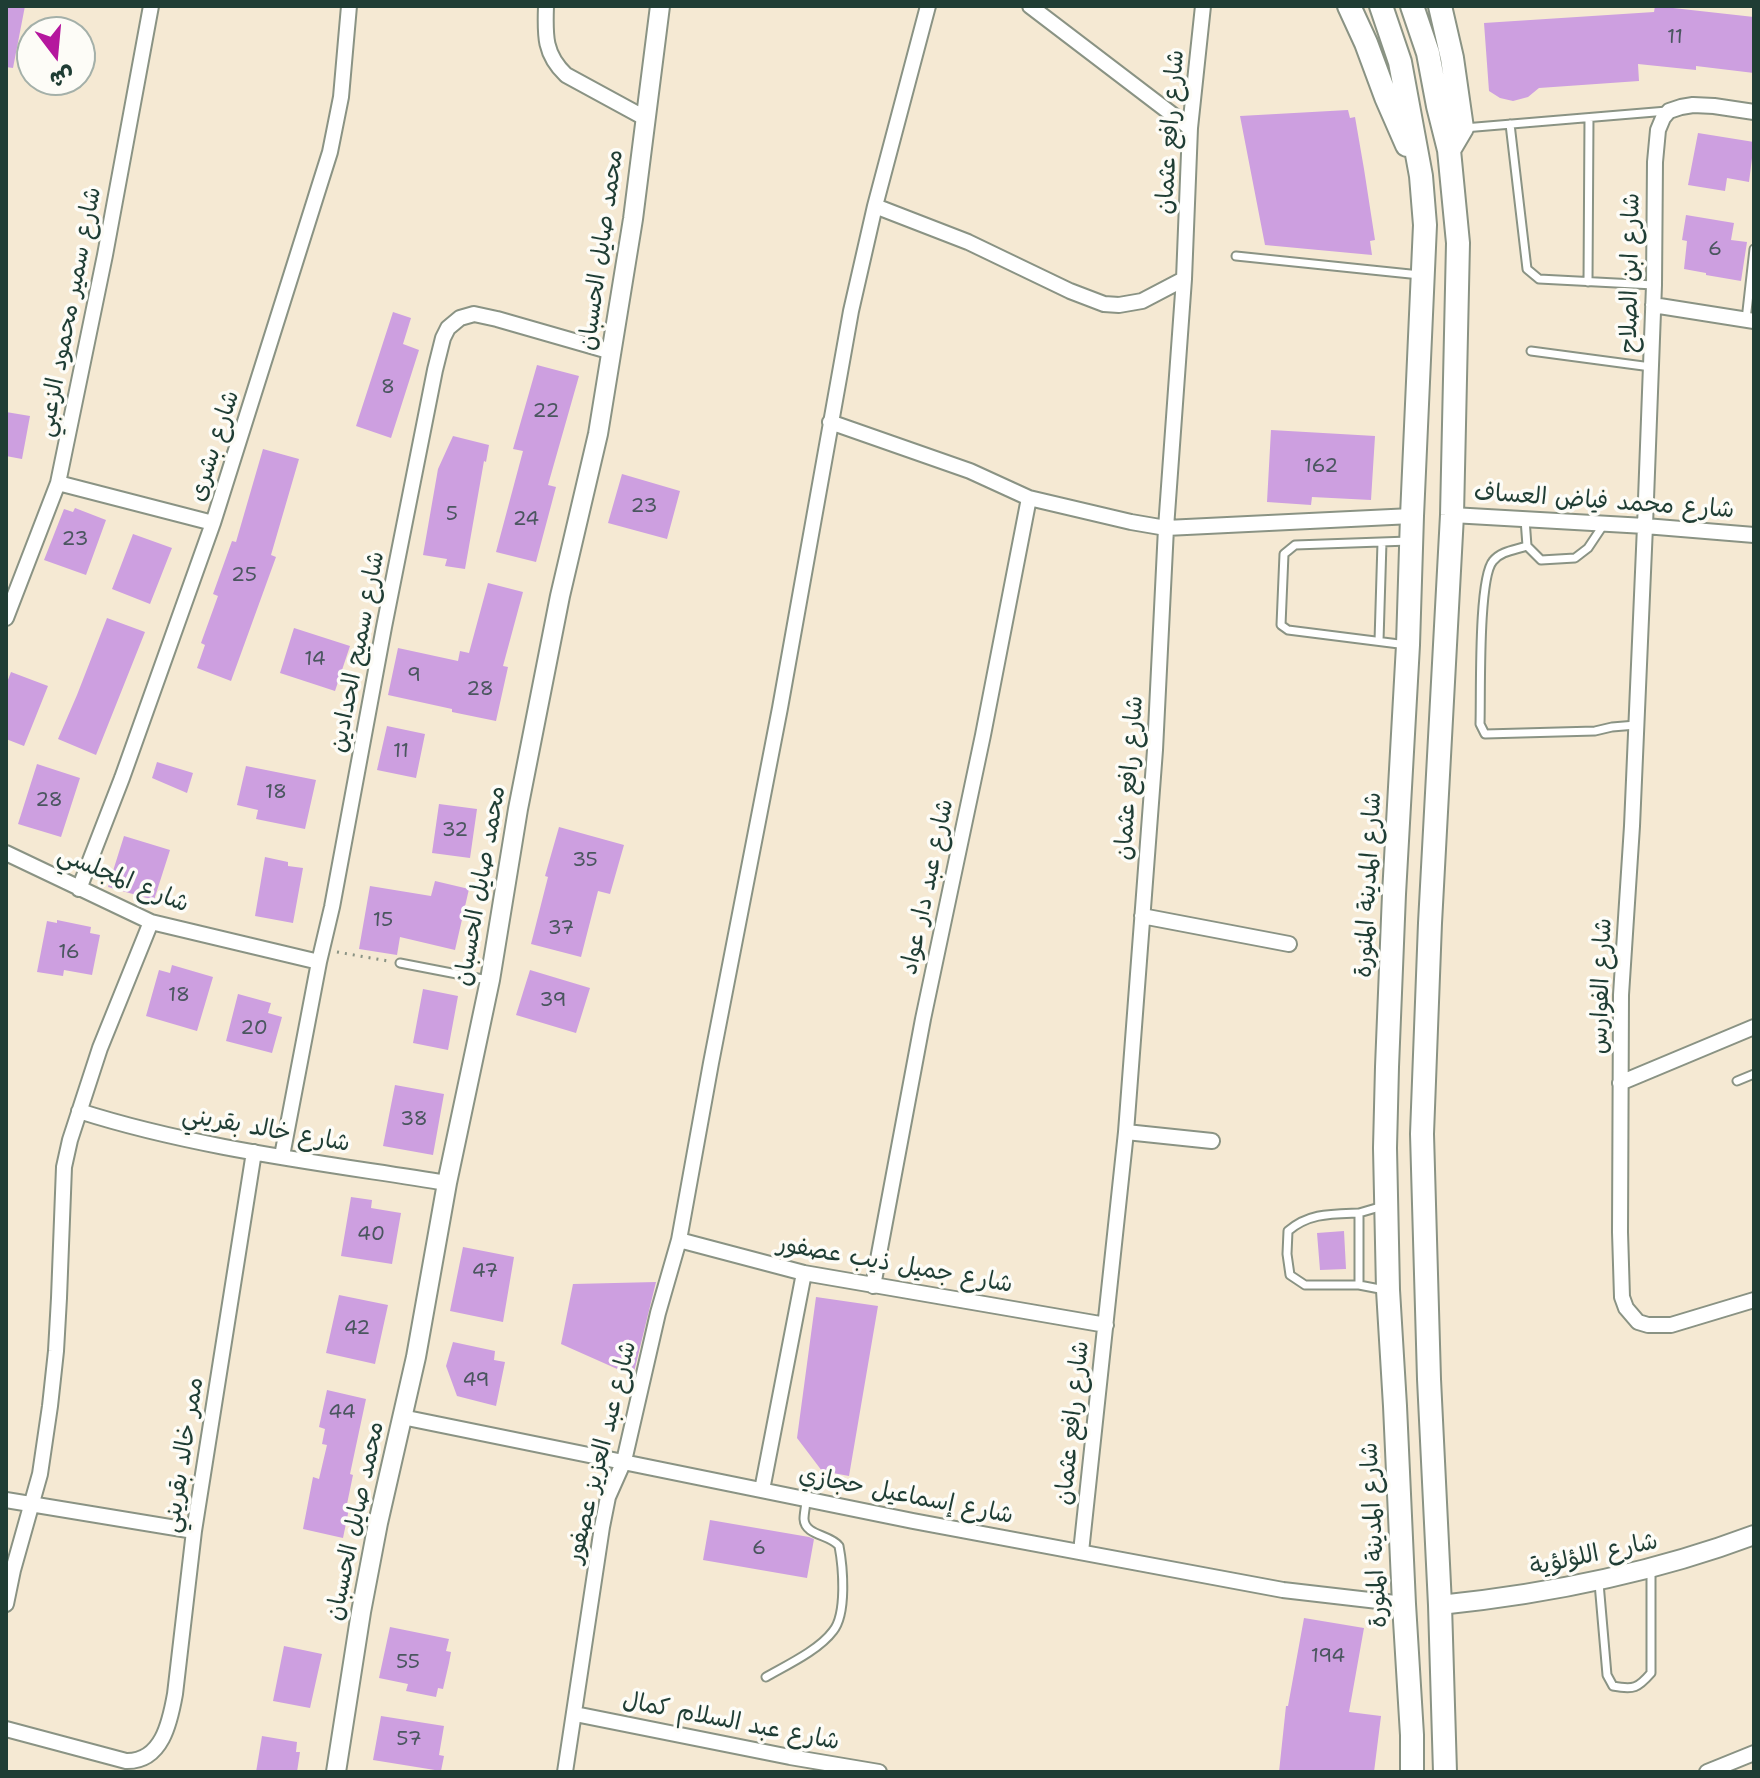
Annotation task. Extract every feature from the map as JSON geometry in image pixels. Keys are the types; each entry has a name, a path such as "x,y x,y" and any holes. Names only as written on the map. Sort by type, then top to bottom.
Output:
{"main road":[{"path":"1349,6 1421,176"},
{"name":"شارع المدينة المنورة","path":"1381,6 1400,62 1421,176 1425,225 1388,1036 1385,1205 1412,1772"},
{"path":"1412,6 1428,53 1449,150 1458,243 1452,515 1422,1134 1445,1772"},
{"path":"1440,6 1452,58 1462,128 1449,150"}],"street":[{"name":"شارع سمير محمود الزعبي","path":"6,618 58,483 105,255 151,6"},
{"name":"شارع بشرى","path":"79,889 213,523 330,152 341,97 349,6"},
{"path":"546,6 545,35 548,51 556,66 566,75 645,118"},
{"name":"محمد صايل الحسبان","path":"336,1772 361,1612 419,1343 447,1183 490,980 518,809 560,596 598,434 633,219 660,6"},
{"name":"شارع عبد العزيز عصفور","path":"565,1772 602,1527 608,1497 624,1461 658,1313 679,1240 780,708 851,311 875,206 928,6"},
{"path":"1030,6 1190,128"},
{"name":"شارع رافع عثمان","path":"1081,1552 1126,1132 1155,750 1166,528 1184,279 1190,128 1203,6"},
{"path":"1669,111 1693,105 1754,112"},
{"name":"شارع ابن الصلاح","path":"1645,526 1655,162 1658,130 1669,111"},
{"path":"875,206 968,242 1104,304 1142,301 1184,279"},
{"path":"1653,305 1750,321"},
{"name":"شارع سميح الحدادين","path":"282,1156 443,338 448,328 460,318 474,314 612,352"},
{"path":"830,422 970,471 1029,498 1166,528 1412,516"},
{"path":"58,483 213,523"},
{"name":"شارع عبد دار عواد","path":"873,1286 923,1019 1029,498"},
{"name":"شارع محمد فياض العساف","path":"1452,515 1754,535"},
{"name":"شارع الفوارس","path":"1645,526 1621,995 1622,1297 1626,1308 1638,1322 1659,1326 1754,1300"},
{"name":"شارع المجلسي","path":"6,853 151,922 321,956"},
{"path":"1142,916 1289,944"},
{"path":"6,1604 40,1474 56,1351 64,1167 100,1048 151,922"},
{"path":"1620,1083 1754,1027"},
{"name":"شارع خالد بقريني","path":"79,1111 151,1131 254,1152 447,1183"},
{"path":"1126,1132 1212,1141"},
{"name":"ممر خالد بقريني","path":"6,1729 126,1761 145,1758 162,1739 170,1717 194,1531 254,1152"},
{"name":"شارع جميل ذيب عصفور","path":"679,1240 804,1273 1106,1325"},
{"path":"762,1490 804,1273"},
{"name":"شارع إسماعيل حجازي","path":"402,1417 806,1499 1283,1590 1404,1604"},
{"path":"6,1500 194,1531"},
{"name":"شارع اللؤلؤية","path":"1440,1605 1508,1598 1651,1569 1754,1535"},
{"name":"شارع عبد السلام كمال","path":"575,1714 789,1764 879,1772"},
{"path":"1707,1772 1754,1753"}],"lane":[{"path":"1462,128 1669,111"},
{"path":"1588,282 1589,118"},
{"path":"1510,124 1527,269 1539,279 1654,285"},
{"path":"1750,321 1754,249"},
{"path":"1236,256 1424,275"},
{"path":"1531,351 1651,367"},
{"path":"1525,519 1527,546 1541,560 1575,558 1588,548 1604,524"},
{"path":"1408,645 1288,630 1281,625 1284,554 1295,545 1411,541"},
{"path":"1379,641 1382,542"},
{"path":"1527,546 1502,553 1490,563 1483,598 1480,724 1485,734 1595,731 1636,725"},
{"path":"400,963 490,980"},
{"path":"1737,1081 1754,1074"},
{"path":"1385,1205 1359,1213 1326,1214 1301,1220 1288,1231 1287,1254 1290,1275 1305,1285 1359,1285 1388,1290"},
{"path":"1359,1213 1359,1285"},
{"path":"766,1677 819,1644 834,1630 839,1618 842,1593 839,1546 830,1538 806,1527 806,1499"},
{"path":"1599,1579 1607,1675 1613,1686 1627,1689 1640,1686 1651,1673 1651,1569"}],"path":[{"path":"321,956 400,963"}],"building":[{"path":"6,6 25,6 23,16 16,16 13,68 6,67"},
{"path":"1655,6 1754,17 1754,73 1696,66 1696,70 1638,64 1639,81 1539,88 1528,97 1513,101 1489,91 1484,23 1654,12"},
{"path":"1348,110 1350,118 1355,117 1364,169 1375,240 1370,241 1372,255 1265,245 1240,116"},
{"path":"1698,133 1754,142 1749,182 1727,178 1725,191 1688,185"},
{"path":"1686,215 1734,223 1731,240 1747,242 1741,281 1684,269 1687,241 1682,240"},
{"path":"393,312 411,318 403,344 419,350 391,438 356,426"},
{"path":"537,365 579,376 548,485 556,487 536,562 496,552 523,451 513,449"},
{"path":"6,412 30,416 22,459 6,456"},
{"path":"1271,430 1375,436 1371,500 1312,497 1311,505 1267,502"},
{"path":"453,436 489,445 465,569 445,566 447,559 423,555 438,469"},
{"path":"263,449 299,459 271,555 276,557 231,681 197,668 205,645 201,643 218,596 213,594 232,541 236,542"},
{"path":"622,474 680,491 667,539 608,523"},
{"path":"75,508 106,520 86,575 44,560 64,509 73,512"},
{"path":"133,534 172,548 150,604 112,589"},
{"path":"488,583 523,592 503,666 508,667 496,721 388,695 398,648 458,661 460,651 469,653"},
{"path":"107,618 145,632 96,755 58,739"},
{"path":"294,628 350,646 335,691 280,673"},
{"path":"11,672 48,686 24,746 6,739 6,685"},
{"path":"387,726 425,734 416,778 377,770"},
{"path":"157,762 193,773 187,793 152,778"},
{"path":"37,764 80,778 61,837 18,824"},
{"path":"246,766 316,780 305,829 256,819 258,810 237,805"},
{"path":"439,804 477,809 470,858 432,853"},
{"path":"559,827 624,845 610,894 598,891 581,957 531,944"},
{"path":"124,836 170,850 154,900 108,887"},
{"path":"265,857 303,868 293,923 255,916"},
{"path":"435,881 469,889 455,950 400,937 397,955 359,949 370,886 431,896"},
{"path":"57,920 91,927 90,933 100,935 92,975 64,970 63,976 37,972 47,921 57,923"},
{"path":"172,965 213,977 197,1031 146,1016 159,970 170,973"},
{"path":"530,970 590,988 576,1033 516,1015"},
{"path":"423,989 458,996 448,1050 413,1043"},
{"path":"238,994 271,1003 268,1013 282,1017 272,1053 226,1041"},
{"path":"395,1085 444,1094 433,1155 383,1146"},
{"path":"351,1197 372,1200 371,1208 401,1213 392,1264 341,1256"},
{"path":"1344,1231 1346,1269 1320,1270 1317,1233"},
{"path":"463,1247 514,1257 503,1322 450,1311"},
{"path":"656,1282 633,1376 561,1344 573,1284"},
{"path":"339,1295 388,1305 375,1364 326,1353"},
{"path":"816,1297 878,1306 849,1476 822,1471 797,1438"},
{"path":"453,1342 495,1351 494,1360 505,1362 496,1406 457,1396 446,1366"},
{"path":"327,1390 366,1399 350,1474 353,1475 347,1504 350,1504 343,1538 303,1529 313,1477 319,1479 327,1445 322,1444 325,1429 319,1427"},
{"path":"710,1520 814,1539 807,1578 703,1560"},
{"path":"1304,1618 1364,1628 1349,1712 1381,1716 1374,1772 1279,1772 1286,1706"},
{"path":"390,1627 449,1639 446,1651 451,1652 449,1663 443,1689 438,1688 436,1697 406,1691 408,1684 379,1678"},
{"path":"284,1646 322,1654 310,1708 273,1701"},
{"path":"381,1716 444,1726 439,1755 444,1756 441,1771 373,1760"},
{"path":"262,1736 297,1742 296,1752 300,1752 297,1772 256,1772"}]}
